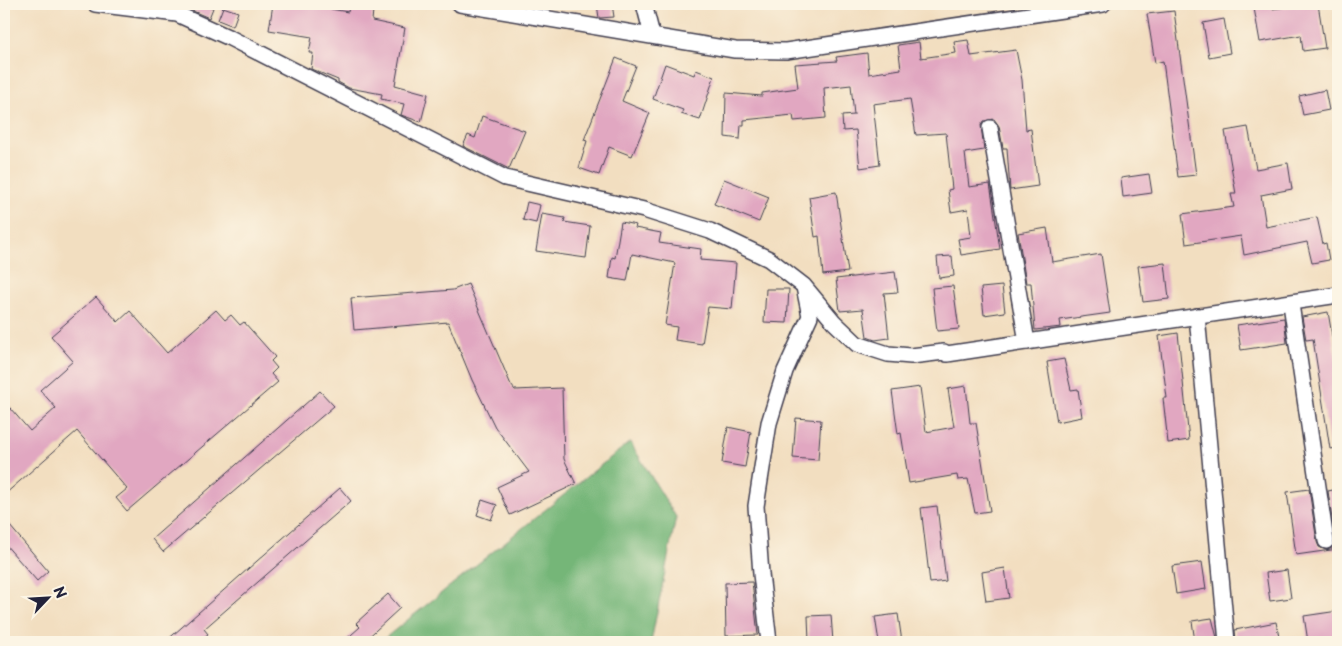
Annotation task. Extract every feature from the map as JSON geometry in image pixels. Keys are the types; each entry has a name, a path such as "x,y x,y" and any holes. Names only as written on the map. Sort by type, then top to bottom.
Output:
{"street":[{"path":"95,4 180,9 230,38 505,178 644,210 710,231 769,259 804,286 834,322 857,344 888,354 911,356 944,352 947,354 1197,316 1291,304 1338,295"},
{"path":"460,4 735,50 786,51 1103,4"},
{"path":"644,4 652,35"},
{"path":"990,128 1027,342"},
{"path":"769,642 756,506 770,423 785,371 810,316 804,286"},
{"path":"1291,304 1326,541"},
{"path":"1197,316 1227,642"}],"green space":[{"path":"630,442 676,517 651,642 380,642"}],"building":[{"path":"197,4 204,4 213,8 209,18 193,11"},
{"path":"273,4 302,4 348,12 349,7 373,10 372,21 405,28 395,85 428,94 421,122 401,115 404,104 381,99 382,94 349,88 338,82 338,80 311,69 313,53 309,53 312,37 269,30"},
{"path":"597,4 612,4 614,17 599,18"},
{"path":"1318,4 1325,48 1303,51 1301,35 1260,42 1254,8 1271,5 1272,9"},
{"path":"223,7 238,12 233,26 218,20"},
{"path":"1174,11 1196,175 1178,177 1163,61 1155,63 1147,14"},
{"path":"1224,19 1230,53 1209,57 1203,23"},
{"path":"968,40 971,56 1016,50 1022,80 1026,130 1031,129 1038,186 1010,190 1007,148 1003,148 999,126 994,119 984,121 981,125 984,150 965,153 969,187 990,184 1000,249 961,255 958,239 971,237 968,209 951,212 948,190 952,189 946,133 916,135 910,99 873,104 880,165 860,168 856,130 843,131 842,116 854,115 851,85 824,88 826,118 794,121 793,115 744,120 744,125 741,125 740,139 725,137 726,93 762,96 762,93 798,88 795,64 837,61 836,57 867,53 869,74 901,69 898,45 919,42 921,58 956,53 954,42"},
{"path":"616,58 636,66 622,101 650,113 632,156 609,147 599,175 579,168 587,141 584,140"},
{"path":"665,64 694,75 696,70 714,77 700,120 681,114 683,110 653,99"},
{"path":"1325,90 1329,110 1303,115 1299,96"},
{"path":"482,116 525,131 509,169 463,146 468,135 475,138"},
{"path":"1248,127 1256,169 1288,163 1292,189 1261,195 1266,227 1317,217 1323,244 1326,243 1329,260 1312,263 1307,242 1244,255 1241,236 1186,244 1182,214 1234,207 1231,194 1236,194 1225,131"},
{"path":"1149,174 1152,193 1123,197 1121,178"},
{"path":"724,179 769,197 759,222 714,204"},
{"path":"836,192 848,272 823,275 819,236 815,237 809,197"},
{"path":"527,202 540,205 536,223 523,220"},
{"path":"542,214 565,218 564,222 590,226 586,258 536,251"},
{"path":"621,222 636,225 635,228 661,233 659,243 701,249 700,260 736,263 732,309 708,307 702,344 675,340 677,327 665,325 675,263 632,254 627,281 609,278 612,257 615,258"},
{"path":"1047,228 1052,262 1101,254 1110,313 1060,320 1061,327 1035,330 1031,283 1026,283 1018,233"},
{"path":"952,256 954,276 939,278 937,257"},
{"path":"1165,263 1169,299 1143,302 1138,266"},
{"path":"895,272 898,292 884,293 889,338 875,340 867,337 863,309 840,311 836,279"},
{"path":"468,284 511,385 515,390 562,388 564,459 576,484 510,515 497,487 529,472 495,427 472,380 448,322 354,330 351,298 453,290"},
{"path":"953,286 959,329 937,331 932,288"},
{"path":"1002,286 1005,312 984,315 981,288"},
{"path":"766,289 789,289 787,323 764,322"},
{"path":"96,297 118,322 130,311 167,353 216,310 225,320 231,315 240,325 244,322 275,357 271,361 277,368 271,374 278,382 127,511 116,498 127,489 77,431 4,495 4,401 30,431 56,408 40,390 73,361 51,336"},
{"path":"1328,312 1338,370 1338,448 1330,449 1313,339 1306,340 1302,317"},
{"path":"1284,318 1287,343 1241,350 1237,325"},
{"path":"1178,333 1189,440 1168,443 1163,398 1167,398 1159,336"},
{"path":"1064,359 1071,390 1078,389 1082,417 1057,422 1047,362"},
{"path":"966,386 970,423 976,423 990,511 975,513 968,479 958,480 957,475 909,483 901,433 898,434 892,391 920,387 926,432 954,427 948,389"},
{"path":"320,391 334,406 163,552 152,539"},
{"path":"796,418 821,420 818,460 793,458"},
{"path":"728,427 751,432 745,467 722,463"},
{"path":"340,488 351,501 204,629 208,634 198,642 165,642"},
{"path":"1309,489 1317,542 1319,547 1327,550 1332,548 1335,540 1328,491 1338,489 1338,549 1296,555 1287,492"},
{"path":"482,500 497,505 491,520 477,515"},
{"path":"937,506 946,581 930,583 921,508"},
{"path":"4,519 48,571 37,581 4,543"},
{"path":"1202,562 1206,589 1176,594 1172,566"},
{"path":"1005,568 1009,598 986,601 982,572"},
{"path":"1287,570 1291,598 1270,601 1266,573"},
{"path":"752,582 758,635 726,636 725,583"},
{"path":"388,594 400,608 363,642 343,642 360,627 356,623"},
{"path":"1338,611 1338,642 1308,642 1304,616"},
{"path":"898,614 902,642 879,642 875,617"},
{"path":"831,615 833,642 809,642 808,616"},
{"path":"1212,618 1218,642 1195,642 1192,621"},
{"path":"1276,622 1280,642 1236,642 1235,630"}]}
